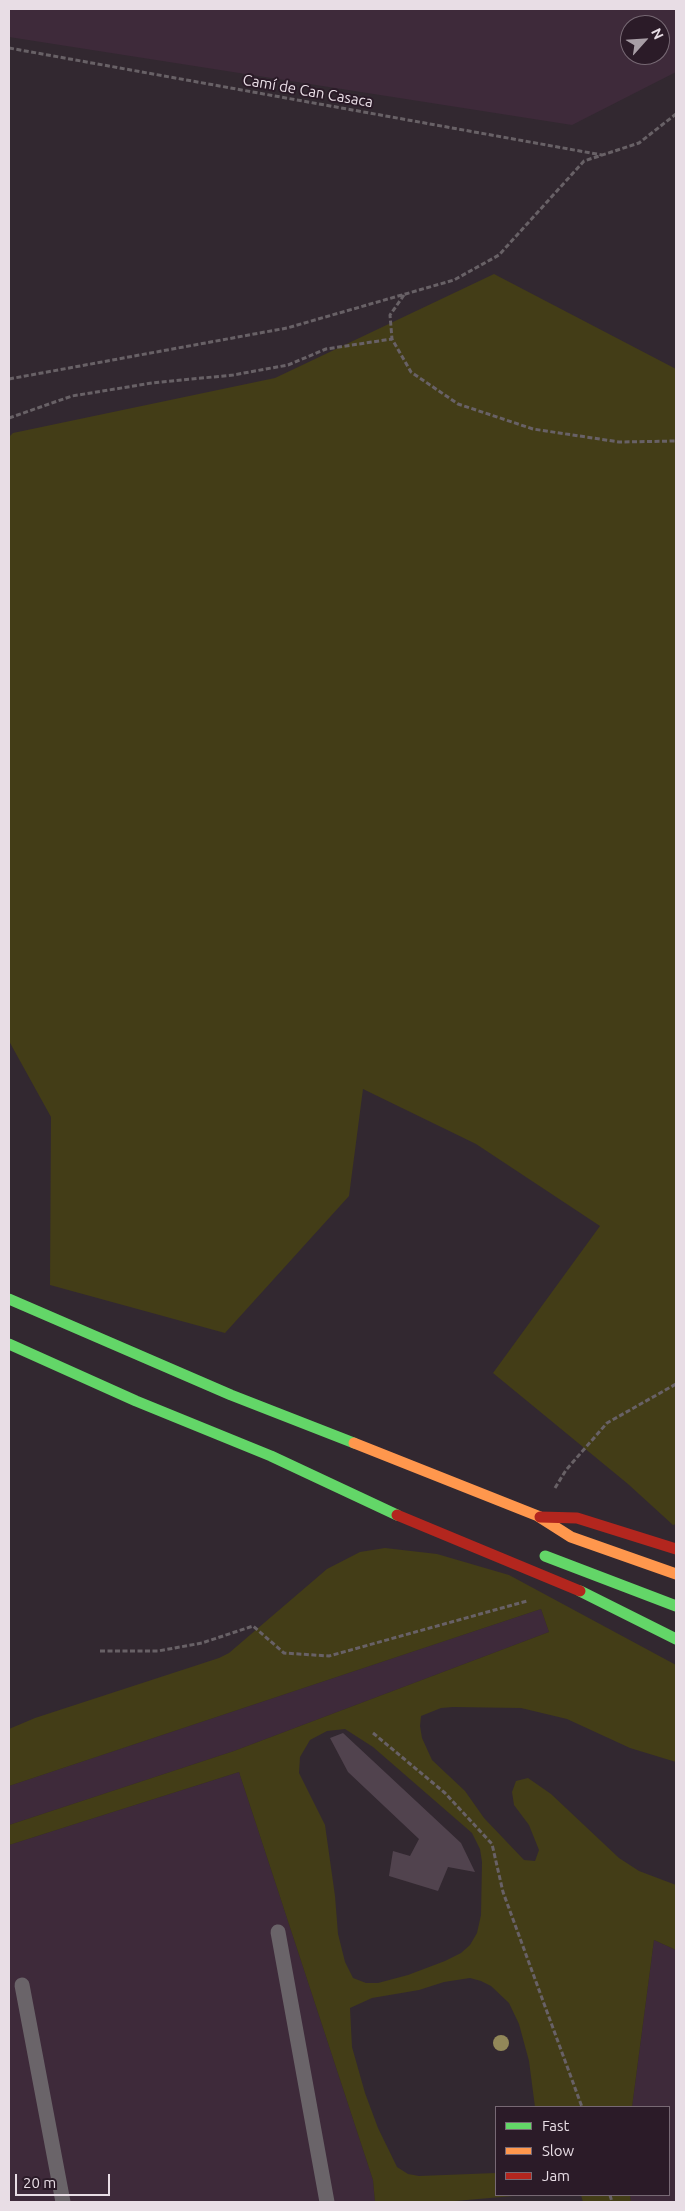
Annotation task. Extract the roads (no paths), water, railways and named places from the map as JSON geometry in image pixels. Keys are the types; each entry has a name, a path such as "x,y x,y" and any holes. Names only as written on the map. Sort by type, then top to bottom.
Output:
{"highway":[{"path":"9,1299 231,1395 538,1516 571,1537 676,1574"},
{"path":"9,1344 136,1401 271,1456 417,1524 566,1584 676,1639"},
{"path":"271,1456 371,1490"},
{"path":"538,1516 577,1518 676,1549"},
{"path":"532,1551 676,1606"}],"lane":[{"path":"278,1932 327,2202"},
{"path":"22,1985 63,2202"}]}
